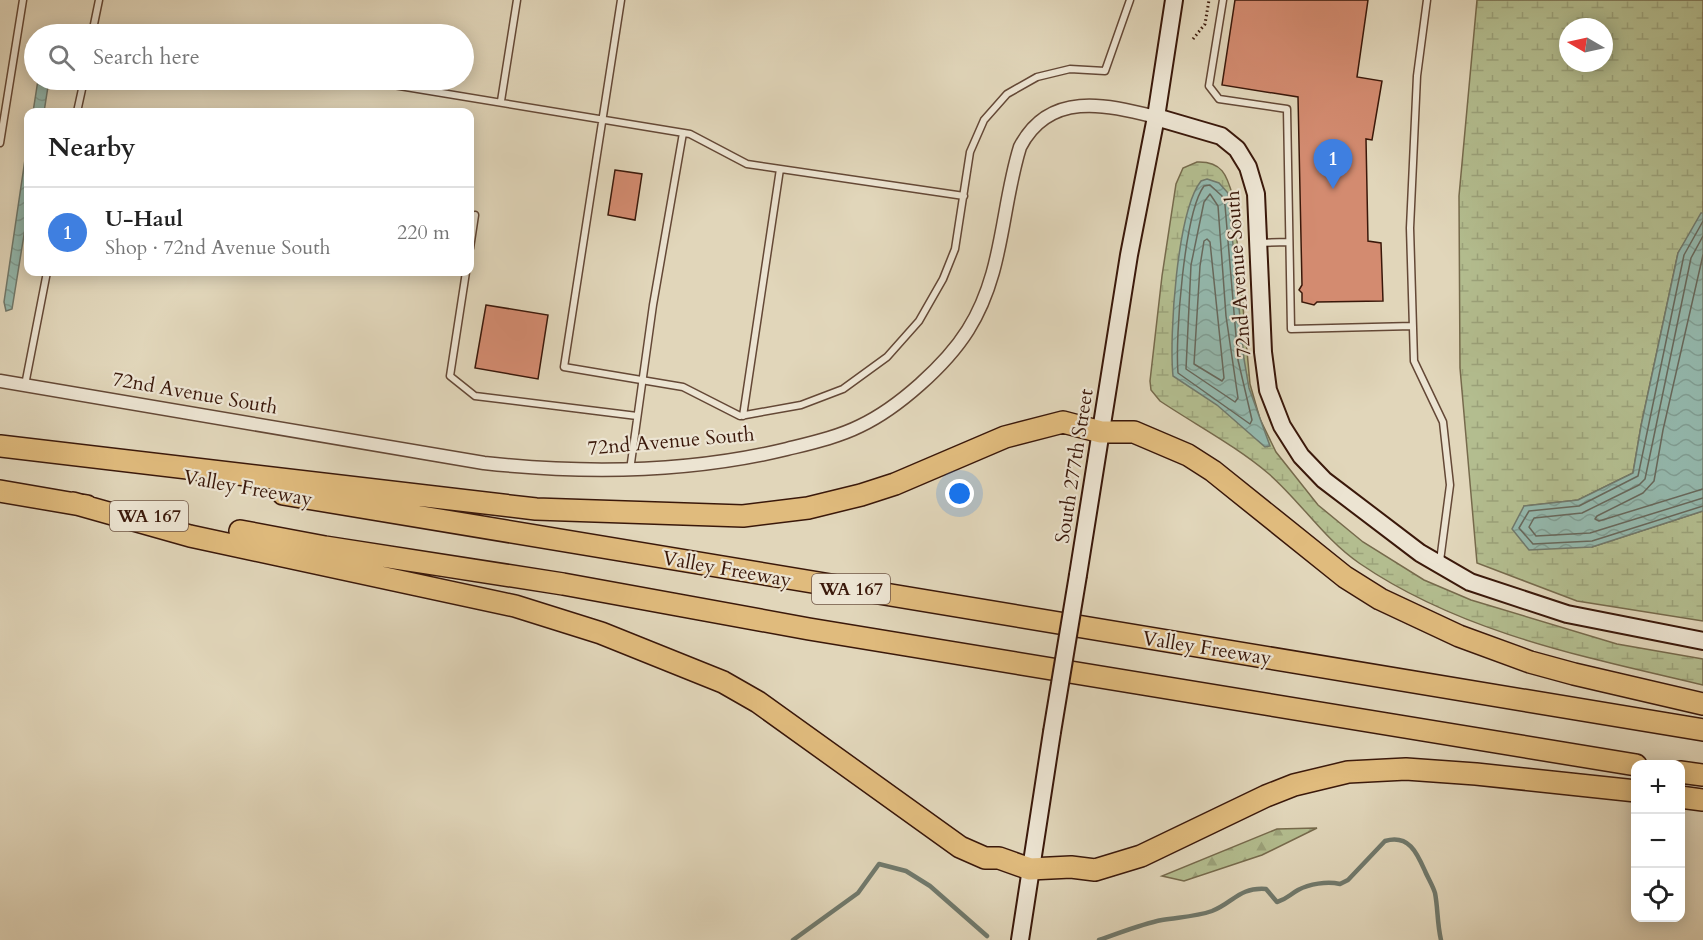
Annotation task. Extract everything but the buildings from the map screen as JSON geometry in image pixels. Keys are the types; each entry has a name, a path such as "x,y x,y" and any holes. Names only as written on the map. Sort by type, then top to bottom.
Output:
{"highway":[{"path":"0,447 536,509 743,516 808,508 861,495 895,484 1005,437 1063,422 1101,432 1134,432 1188,455 1212,471 1345,577 1380,599 1449,631 1530,662 1703,704"},
{"name":"Valley Freeway","path":"0,447 1703,730"},
{"name":"WA 167","path":"0,492 324,547 563,584 808,629 1631,764"},
{"path":"73,504 190,536 515,606 601,633 723,682 789,722 960,847 985,858 999,858 1030,869 1071,867 1095,870 1110,867 1141,856 1266,795 1294,785 1348,772 1406,769 1631,791"},
{"path":"1685,773 1703,775"},
{"path":"1685,798 1703,800"}],"main road":[{"name":"South 277th Street","path":"1020,940 1129,255 1156,117 1174,0"},
{"name":"72nd Avenue South","path":"1156,117 1214,133 1238,149 1253,180 1264,361 1268,390 1282,426 1300,456 1324,480 1439,565 1478,585 1548,609 1607,624 1703,641"}],"street":[{"name":"72nd Avenue South","path":"0,381 484,463 553,470 630,470 752,457 839,434 860,426 889,408 941,363 968,330 997,257 1016,158 1030,131 1052,114 1077,105 1124,109 1156,117"}],"lane":[{"path":"0,143 23,0"},
{"path":"94,24 99,0"},
{"path":"501,101 517,0"},
{"path":"621,0 564,368 683,387 740,416 801,405 843,389 887,357 919,321 943,279 955,249 970,152 984,120 1007,94 1037,77 1070,69 1105,71 1130,0"},
{"path":"1223,0 1209,86 1219,99 1287,109 1291,328 1413,326"},
{"path":"1427,0 1417,76 1410,216 1414,361 1424,376 1443,422 1450,485 1439,565"},
{"path":"78,108 82,90"},
{"path":"429,90 501,101 603,122 683,133 747,164 964,196"},
{"path":"630,470 683,133"},
{"path":"743,416 780,169"},
{"path":"474,222 475,215"},
{"path":"1258,243 1289,242"},
{"path":"25,385 46,276"},
{"path":"465,276 450,376 476,396 637,416"}],"path":[{"path":"1193,39 1205,24 1209,0"}],"green space":[{"path":"1477,0 1703,0 1703,213 1678,253 1633,473 1578,500 1525,506 1592,547 1703,511 1703,621 1577,601 1477,563 1460,368 1459,196"},
{"path":"1197,162 1205,162 1218,167 1226,176 1233,197 1250,384 1260,419 1276,452 1318,505 1363,542 1424,580 1471,600 1617,644 1703,659 1703,685 1569,653 1525,640 1439,608 1398,587 1346,553 1269,474 1230,445 1160,401 1151,390 1150,381 1162,276 1176,184 1183,168"},
{"path":"1317,828 1262,855 1184,881 1162,876 1277,829"}],"water":[{"path":"36,90 47,90 45,108 34,108"},
{"path":"24,166 24,235 12,309 6,311 4,302"},
{"path":"1207,179 1219,183 1228,193 1244,359 1249,388 1270,446 1265,447 1217,405 1173,376 1172,333 1176,275 1181,245 1193,196 1201,181"},
{"path":"1703,213 1703,511 1592,547 1529,550 1512,529 1524,506 1578,500 1633,473 1678,253"}],"waterway":[{"path":"1099,940 1138,926 1212,911 1249,890 1266,889 1277,902 1307,886 1324,883 1340,884 1348,880 1385,841 1393,840 1400,840 1411,847 1432,885 1441,940"},
{"path":"793,940 858,893 879,864 906,871 930,886 987,936"}],"place":[{"name":"U-Haul","path":"1333,189"}]}
